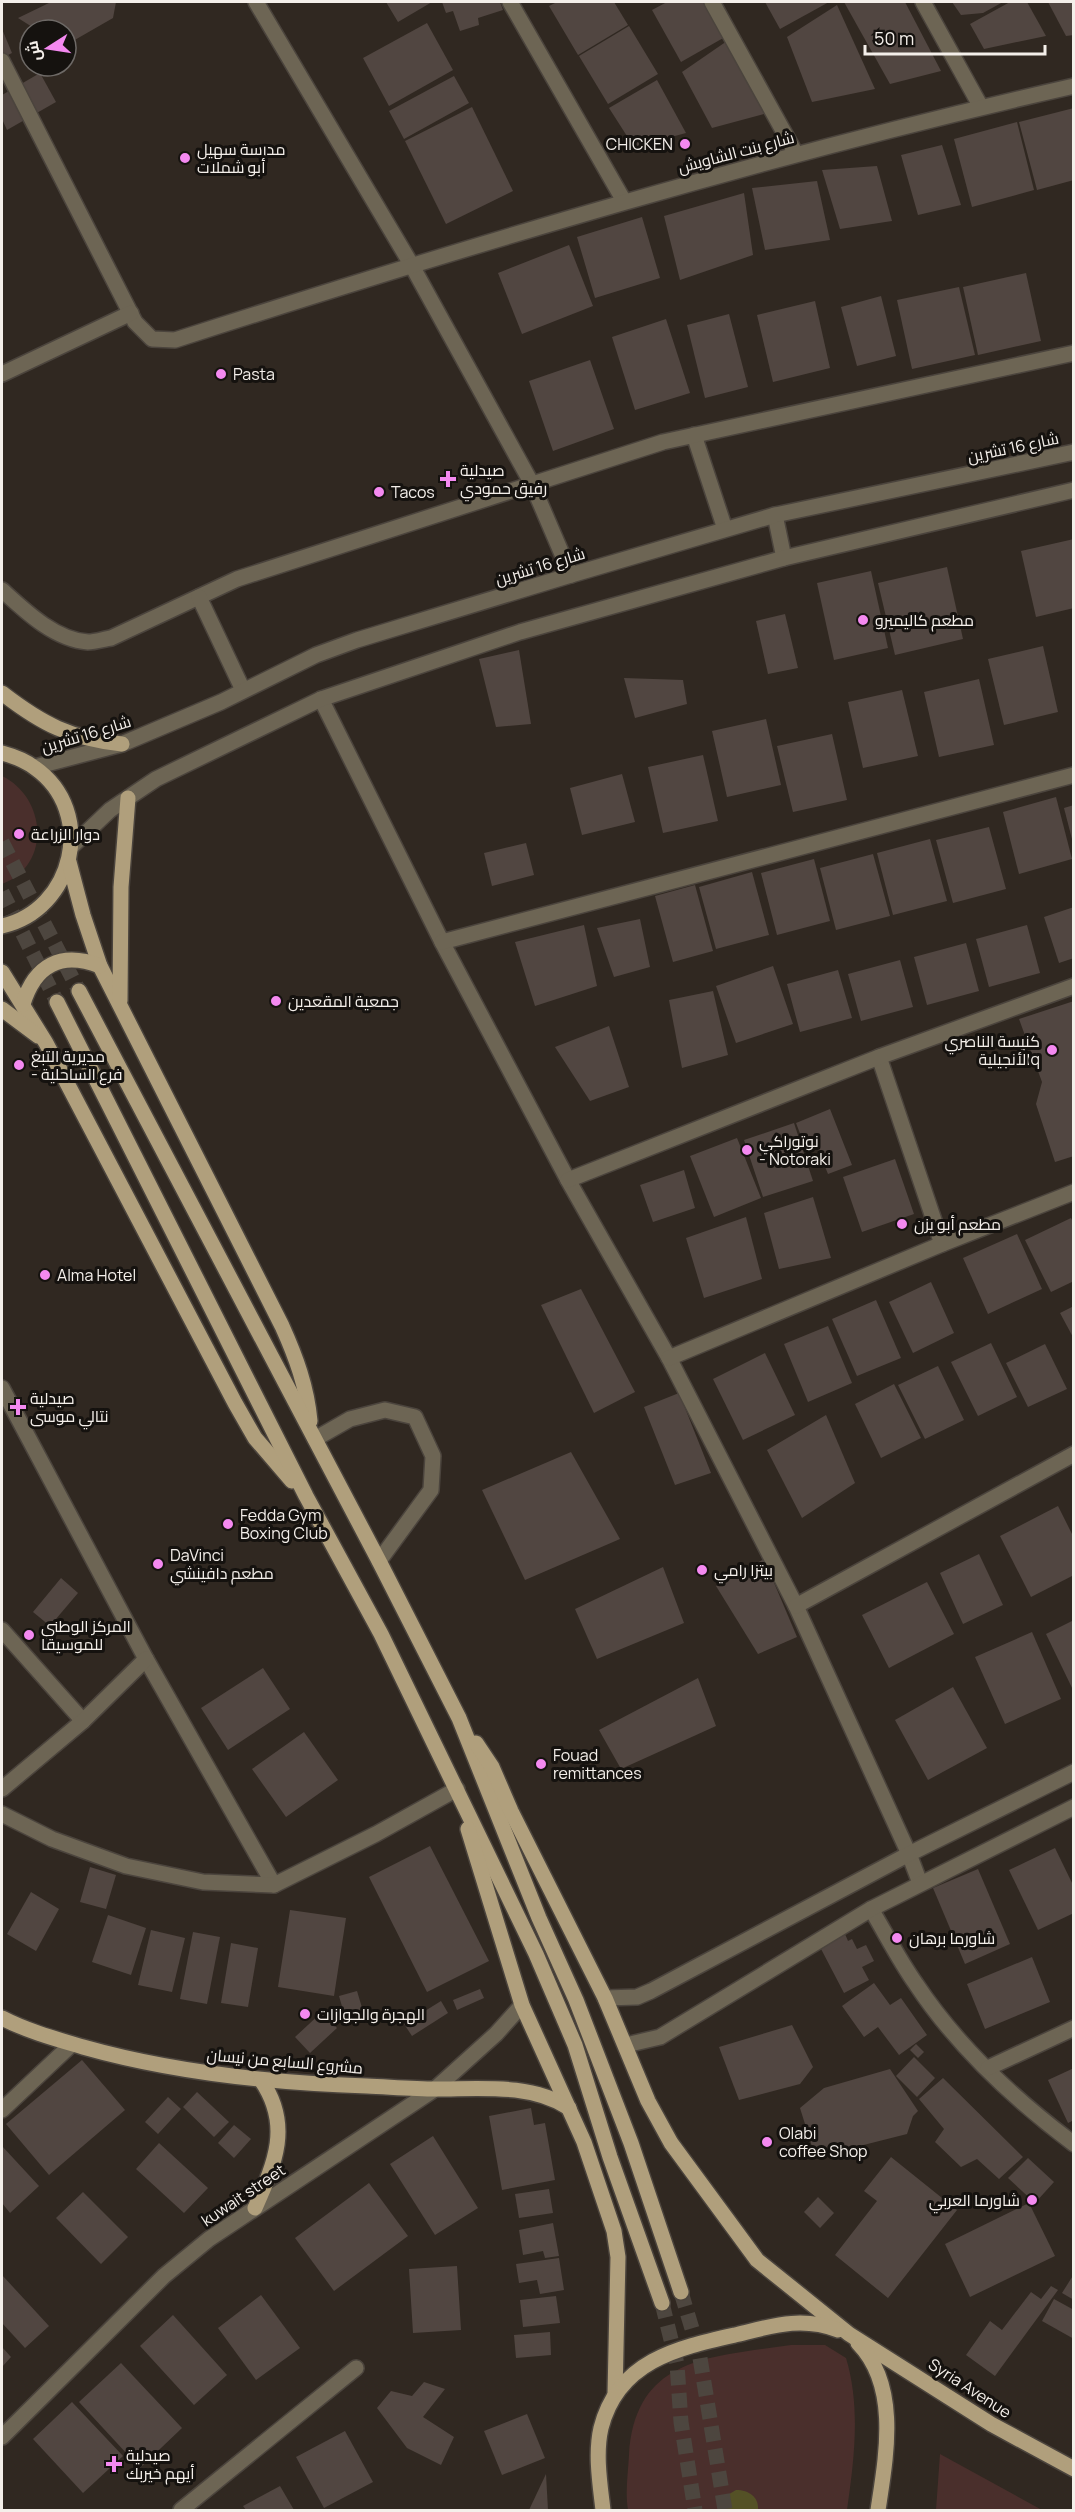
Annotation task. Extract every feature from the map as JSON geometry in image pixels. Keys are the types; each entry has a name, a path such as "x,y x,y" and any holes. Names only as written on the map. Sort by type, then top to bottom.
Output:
{"main road":[{"path":"2,693 39,720 56,729 97,741 122,744"},
{"path":"2,753 35,767 56,789 66,807 71,826 69,862 60,884 45,903 26,917 2,926"},
{"path":"121,1007 121,887 128,798"},
{"path":"69,862 85,924 100,966 282,1326 299,1365 313,1435"},
{"path":"23,1004 28,988 38,974 51,964 67,960 84,960 100,966"},
{"path":"2,972 46,1043 255,1438 306,1496"},
{"path":"79,991 379,1561 459,1718 539,1918 576,2001 631,2143 681,2292"},
{"path":"57,1002 306,1496 381,1634 536,1954 575,2045 610,2157 662,2303"},
{"path":"2,1009 46,1043"},
{"path":"459,1718 492,1767 511,1811 605,1998 648,2101 671,2143 757,2260 849,2334 863,2349 878,2373 885,2400 886,2460 878,2511"},
{"path":"457,1789 522,2005 584,2142 614,2231 618,2257 615,2394 601,2428 599,2466 603,2511"},
{"name":"مشروع السابع من نيسان","path":"2,2018 72,2044 163,2066 261,2080 435,2089 496,2088 555,2099 569,2108"},
{"path":"255,2208 273,2168 278,2145 273,2097 261,2080"},
{"path":"615,2394 643,2365 679,2348 789,2322 820,2323 849,2334"},
{"name":"Syria Avenue","path":"849,2334 991,2424 1074,2469"}],"street":[{"path":"256,2 411,264 532,484 571,575"},
{"path":"510,2 624,201"},
{"path":"712,2 796,154"},
{"path":"923,2 981,107"},
{"name":"شارع بنت الشاويش","path":"2,61 135,322 152,339 175,340 411,264 624,201 796,154 1074,86"},
{"path":"2,374 131,313"},
{"path":"2,590 25,611 63,636 88,642 111,638 237,579 663,442 1074,353"},
{"path":"694,435 725,529"},
{"name":"شارع 16 تشرين","path":"35,767 122,744 194,714 316,655 357,640 571,575 775,514 1074,452"},
{"path":"71,847 110,810 156,779 321,699 520,632 784,558 1074,490"},
{"path":"775,514 784,558"},
{"path":"199,597 243,690"},
{"path":"321,699 442,942 568,1180 669,1358 796,1606 909,1854 920,1883"},
{"path":"442,942 1074,775"},
{"path":"568,1180 879,1057 1074,986"},
{"path":"879,1057 942,1244"},
{"path":"669,1358 942,1244 1074,1192"},
{"path":"2,1388 147,1659 274,1885"},
{"path":"313,1435 350,1419 385,1410 415,1417 434,1456 431,1490 379,1561"},
{"path":"796,1606 1074,1454"},
{"path":"2,1630 83,1721"},
{"path":"2,1789 83,1721 147,1659"},
{"path":"605,1998 637,1997 651,1991 909,1854 1074,1772"},
{"path":"2,1814 52,1839 126,1866 203,1882 274,1885 376,1834 457,1789"},
{"path":"626,2045 660,2037 871,1909 1074,1807"},
{"path":"871,1909 915,1984 951,2031 1036,2115 1074,2144"},
{"name":"kuwait street","path":"2,2437 164,2276 209,2239 435,2089 496,2034 522,2005"},
{"path":"988,2068 1074,2028"},
{"path":"2,2110 72,2044"},
{"path":"181,2511 356,2368"}],"shaded area":[{"name":"دوار الزراعة","path":"2,776 17,786 28,799 35,814 37,831 36,847 29,862 18,875 2,884"},
{"path":"791,2345 825,2345 846,2358 851,2377 855,2415 854,2453 847,2510 628,2510 627,2476 634,2422 646,2398 662,2380 683,2367 707,2359"},
{"path":"940,2454 1042,2510 936,2510"},
{"path":"736,2490 752,2495 757,2501 758,2510 722,2510 726,2496"}],"building":[{"path":"51,2 116,2 113,18 78,38 78,18 18,18"},
{"path":"386,2 432,2 398,22"},
{"path":"442,2 500,2 503,10 478,18 479,25 460,31 453,11 446,13"},
{"path":"557,2 614,2 628,25 578,55 549,6"},
{"path":"667,2 705,2 725,37 681,62 652,10"},
{"path":"765,2 829,2 780,29"},
{"path":"844,2 905,2 941,71 890,84"},
{"path":"952,2 1003,2 983,13 961,15"},
{"path":"1010,2 1027,2 1046,36 984,49 970,24"},
{"path":"1048,2 1074,2 1074,35 1066,36"},
{"path":"837,5 875,89 812,102 787,37"},
{"path":"427,23 453,70 389,106 363,58"},
{"path":"629,26 658,74 608,104 579,56"},
{"path":"2,29 12,53 2,58"},
{"path":"727,41 768,113 712,128 682,72"},
{"path":"454,76 469,103 404,139 389,111"},
{"path":"31,78 43,78 56,102 7,130 2,119 2,95"},
{"path":"657,80 686,133 634,147 609,108"},
{"path":"472,107 513,191 446,224 405,141"},
{"path":"1074,108 1074,180 1037,190 1019,122"},
{"path":"1017,122 1034,190 972,207 954,139"},
{"path":"942,145 961,205 918,215 901,155"},
{"path":"877,166 892,221 840,229 822,170"},
{"path":"817,181 830,240 765,250 752,188"},
{"path":"744,193 753,255 680,280 664,216"},
{"path":"642,217 660,278 595,298 577,237"},
{"path":"569,245 593,306 522,334 498,273"},
{"path":"1026,273 1041,341 978,355 963,287"},
{"path":"959,287 975,355 912,369 897,300"},
{"path":"881,296 896,356 857,366 841,307"},
{"path":"815,301 830,368 773,382 757,315"},
{"path":"729,314 748,387 705,398 687,325"},
{"path":"666,319 690,393 635,410 612,337"},
{"path":"590,360 614,429 553,451 529,381"},
{"path":"1074,539 1074,608 1036,617 1021,551"},
{"path":"947,567 963,639 895,655 878,583"},
{"path":"871,571 888,648 834,660 817,583"},
{"path":"785,614 798,668 768,674 756,621"},
{"path":"1043,646 1058,712 1004,725 988,659"},
{"path":"519,650 531,724 496,727 479,659"},
{"path":"624,678 683,680 687,704 635,718"},
{"path":"979,679 994,745 939,757 924,692"},
{"path":"902,690 918,756 863,768 848,702"},
{"path":"766,719 781,785 727,797 712,731"},
{"path":"832,734 847,800 793,812 777,746"},
{"path":"703,755 718,821 663,833 648,767"},
{"path":"622,774 635,822 582,835 570,788"},
{"path":"1056,797 1072,859 1019,874 1003,812"},
{"path":"1074,805 1074,843 1073,843 1064,808"},
{"path":"989,827 1006,889 953,903 936,840"},
{"path":"930,839 947,901 893,915 877,853"},
{"path":"526,843 534,875 492,886 484,853"},
{"path":"873,854 890,916 836,930 820,868"},
{"path":"814,859 830,921 777,935 761,873"},
{"path":"752,872 769,935 716,949 699,887"},
{"path":"695,885 713,951 673,962 655,896"},
{"path":"1074,907 1074,958 1059,963 1044,917"},
{"path":"640,919 650,967 614,977 597,928"},
{"path":"584,925 597,986 535,1006 515,942"},
{"path":"1027,925 1040,973 989,987 976,939"},
{"path":"966,943 979,991 927,1005 914,957"},
{"path":"900,960 913,1007 861,1021 848,974"},
{"path":"773,966 793,1024 736,1043 716,986"},
{"path":"838,970 852,1018 800,1032 787,984"},
{"path":"713,991 728,1055 682,1068 669,1000"},
{"name":"كنيسة الناصري الأنجيليةq","path":"1074,1001 1074,1156 1055,1162 1036,1104 1042,1082 1019,1019"},
{"path":"609,1026 629,1087 590,1101 555,1047"},
{"path":"830,1109 852,1165 828,1174 814,1140 804,1144 796,1123"},
{"path":"794,1123 813,1181 763,1197 744,1140"},
{"path":"737,1138 761,1198 714,1217 690,1156"},
{"path":"895,1159 914,1214 862,1232 843,1177"},
{"path":"684,1170 695,1208 653,1222 640,1185"},
{"path":"813,1197 831,1258 779,1269 764,1213"},
{"path":"746,1217 762,1279 704,1298 686,1238"},
{"path":"1071,1218 1074,1224 1074,1281 1051,1292 1025,1240"},
{"path":"1017,1234 1042,1289 988,1314 963,1258"},
{"path":"931,1282 954,1333 913,1353 889,1302"},
{"path":"581,1289 635,1392 594,1413 541,1305"},
{"path":"876,1300 901,1358 857,1376 832,1319"},
{"path":"1074,1306 1074,1339 1060,1313"},
{"path":"828,1326 852,1383 808,1402 784,1344"},
{"path":"991,1343 1017,1397 978,1416 951,1362"},
{"path":"1045,1344 1067,1389 1028,1407 1006,1363"},
{"path":"765,1353 795,1415 743,1440 713,1379"},
{"path":"938,1366 964,1420 925,1439 898,1385"},
{"path":"894,1384 921,1438 881,1458 855,1404"},
{"path":"679,1393 711,1473 675,1485 644,1407"},
{"path":"826,1415 855,1483 802,1518 767,1450"},
{"path":"571,1452 620,1539 525,1580 482,1490"},
{"path":"1058,1506 1074,1538 1074,1575 1031,1597 1000,1536"},
{"path":"979,1554 1003,1605 963,1624 940,1573"},
{"path":"764,1559 797,1637 758,1654 716,1586"},
{"path":"663,1567 684,1623 597,1659 575,1609"},
{"path":"61,1578 78,1593 50,1626 33,1612"},
{"path":"927,1582 954,1634 889,1668 862,1615"},
{"path":"1074,1620 1074,1692 1046,1634"},
{"path":"1032,1632 1061,1699 1005,1724 975,1657"},
{"path":"263,1668 290,1709 228,1750 201,1708"},
{"path":"698,1678 716,1726 621,1769 599,1730"},
{"path":"953,1687 987,1748 928,1780 895,1720"},
{"path":"304,1732 338,1780 286,1817 252,1769"},
{"path":"430,1846 489,1961 427,1992 369,1877"},
{"path":"1055,1848 1074,1887 1074,1913 1038,1930 1009,1870"},
{"path":"90,1867 116,1875 106,1909 80,1902"},
{"path":"978,1869 1010,1944 965,1964 933,1888"},
{"path":"31,1892 59,1909 36,1951 7,1934"},
{"path":"290,1910 346,1918 334,1996 278,1987"},
{"path":"108,1915 146,1928 131,1975 92,1962"},
{"path":"151,1930 185,1938 172,1992 138,1985"},
{"path":"193,1932 220,1937 207,2004 180,1999"},
{"path":"845,1934 848,1941 852,1939 857,1949 866,1945 874,1961 862,1967 869,1980 844,1993 820,1947"},
{"path":"231,1943 258,1948 248,2007 221,2003"},
{"path":"1032,1957 1050,2002 985,2029 967,1984"},
{"path":"874,1983 890,2005 901,1998 927,2035 899,2055 878,2027 864,2037 842,2006"},
{"path":"480,1989 484,1998 457,2010 453,2000"},
{"path":"357,1991 363,2011 345,2017 339,1996"},
{"path":"441,2001 448,2013 412,2036 404,2024"},
{"path":"322,2012 337,2028 310,2053 295,2037"},
{"path":"792,2025 813,2067 800,2084 739,2100 719,2047"},
{"path":"916,2044 924,2052 918,2058 910,2050"},
{"path":"914,2057 935,2078 917,2097 896,2076"},
{"path":"82,2060 125,2110 49,2175 6,2124"},
{"path":"1074,2068 1074,2120 1068,2123 1048,2080"},
{"path":"890,2069 918,2111 913,2116 907,2134 824,2155 814,2153 800,2108 824,2088"},
{"path":"943,2078 1023,2157 999,2179 977,2159 961,2167 935,2142 944,2129 919,2099"},
{"path":"197,2092 229,2122 214,2137 183,2107"},
{"path":"168,2097 181,2109 158,2134 145,2122"},
{"path":"531,2108 534,2125 545,2123 555,2180 502,2190 489,2116"},
{"path":"234,2125 251,2139 234,2158 218,2143"},
{"path":"433,2136 478,2208 435,2235 390,2164"},
{"path":"159,2143 208,2188 184,2213 136,2169"},
{"path":"2,2146 39,2186 10,2213 2,2203"},
{"path":"891,2157 957,2210 888,2298 835,2255 877,2201 864,2191"},
{"path":"1028,2158 1054,2182 1035,2203 1008,2178"},
{"path":"369,2183 408,2236 334,2291 295,2238"},
{"path":"549,2189 553,2213 519,2218 515,2194"},
{"path":"83,2192 128,2237 101,2264 56,2218"},
{"path":"818,2197 834,2213 820,2228 804,2212"},
{"path":"1029,2203 1055,2256 970,2297 945,2244"},
{"path":"553,2223 559,2256 545,2258 543,2251 523,2255 519,2230"},
{"path":"559,2258 564,2290 540,2294 537,2280 519,2283 516,2264"},
{"path":"457,2266 461,2330 413,2333 409,2269"},
{"path":"1074,2274 1074,2300 1062,2293"},
{"path":"2,2275 49,2326 25,2348 2,2323"},
{"path":"1051,2286 1058,2290 995,2376 966,2355 990,2321 1002,2330 1031,2292 1041,2299"},
{"path":"261,2295 300,2348 256,2380 218,2328"},
{"path":"556,2296 560,2323 523,2327 520,2300"},
{"path":"1054,2299 1074,2310 1074,2339 1042,2321"},
{"path":"173,2315 227,2375 194,2405 140,2346"},
{"path":"550,2332 551,2355 516,2358 514,2335"},
{"path":"2,2347 11,2357 2,2367"},
{"path":"121,2363 182,2428 140,2468 79,2402"},
{"path":"424,2382 445,2389 423,2417 454,2437 441,2465 407,2448 377,2408 391,2391 412,2396"},
{"path":"72,2402 123,2456 83,2493 33,2439"},
{"path":"527,2414 545,2458 502,2475 484,2431"},
{"path":"345,2431 373,2482 324,2508 296,2457"},
{"path":"546,2474 548,2510 529,2510"},
{"path":"280,2486 294,2510 246,2510 243,2506"}],"tunnel":[{"path":"2,842 79,991"},
{"path":"2,892 57,1002"},
{"path":"681,2292 699,2352 725,2510"},
{"path":"662,2303 677,2364 681,2422 695,2510"}],"place":[{"name":"CHICKEN","path":"685,144"},
{"name":"مدرسة سهيل أبو شملات","path":"185,158"},
{"name":"Pasta","path":"221,374"},
{"name":"صيدلية رفيق حمودي","path":"448,479"},
{"name":"Tacos","path":"379,492"},
{"name":"مطعم كاليميرو","path":"863,620"},
{"name":"دوار الزراعة","path":"19,834"},
{"name":"جمعية المقعدين","path":"276,1001"},
{"name":"كنيسة الناصري الأنجيليةq","path":"1052,1050"},
{"name":"مديرية التبغ - فرع الساحلية","path":"19,1065"},
{"name":"نوتوراكي - Notoraki","path":"747,1150"},
{"name":"مطعم أبو يزن","path":"902,1224"},
{"name":"Alma Hotel","path":"45,1275"},
{"name":"صيدلية نتالي موسى","path":"18,1407"},
{"name":"Fedda Gym Boxing Club","path":"228,1524"},
{"name":"DaVinci مطعم دافينشي","path":"158,1564"},
{"name":"بيتزا رامي","path":"702,1570"},
{"name":"المركز الوطني للموسيقا","path":"29,1635"},
{"name":"Fouad remittances","path":"541,1764"},
{"name":"شاورما برهان","path":"897,1938"},
{"name":"الهجرة والجوازات","path":"305,2014"},
{"name":"Olabi coffee Shop","path":"767,2142"},
{"name":"شاورما العربي","path":"1032,2200"},
{"name":"صيدلية أيهم خيربك","path":"114,2464"}]}
